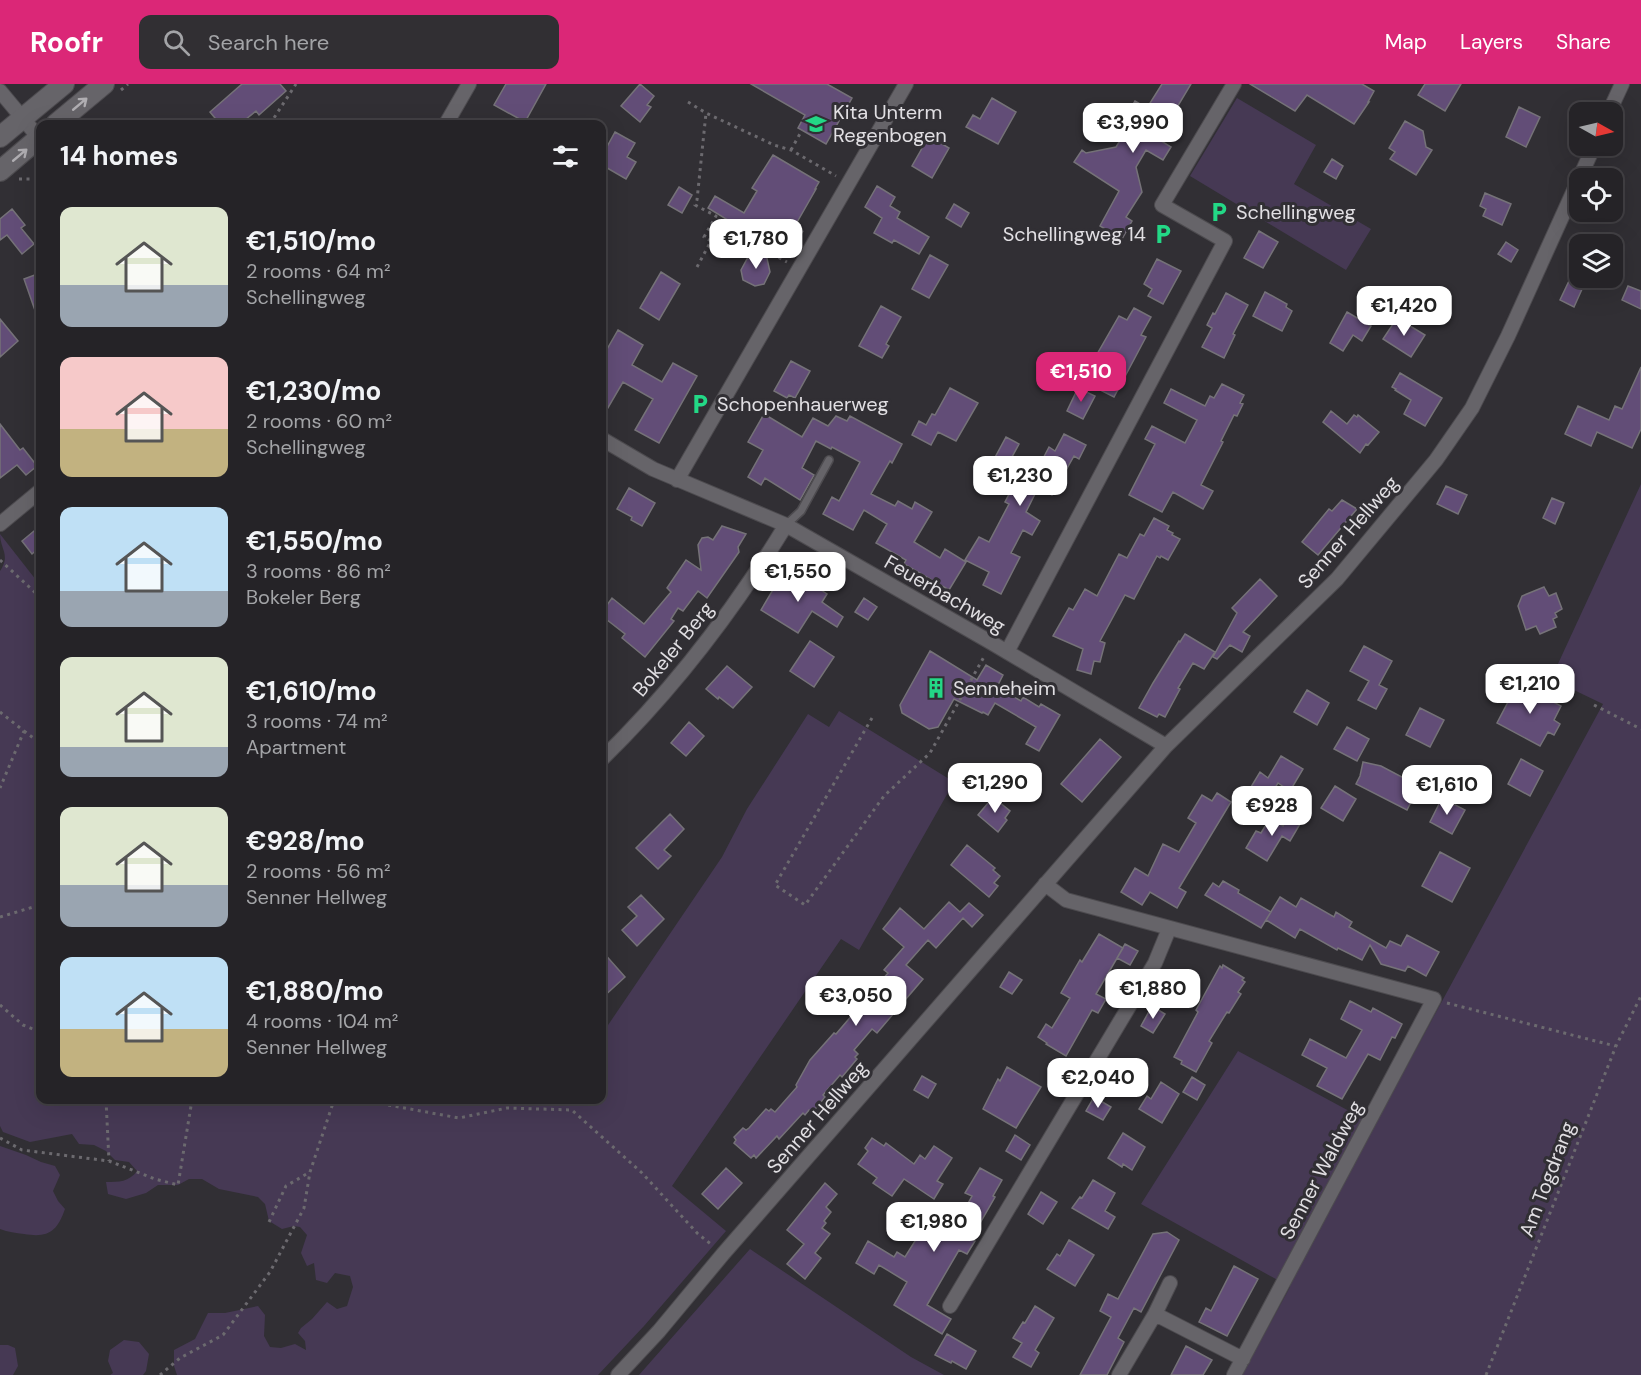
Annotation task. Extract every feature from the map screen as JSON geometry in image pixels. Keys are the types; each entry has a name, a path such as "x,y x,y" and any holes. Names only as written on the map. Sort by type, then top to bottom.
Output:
{"main road":[{"path":"0,137 64,84"},
{"path":"61,120 104,84"},
{"path":"0,171 36,141"}],"street":[{"path":"448,120 469,84"},
{"path":"677,480 906,84"},
{"path":"1007,652 1225,241 1162,205 1234,84"},
{"path":"1614,102 1622,84"},
{"path":"0,92 36,134"},
{"name":"Senner Hellweg","path":"618,1375 1166,746 1337,579 1436,460 1472,408 1508,336 1589,156"},
{"name":"Feuerbachweg","path":"606,441 653,469 786,525 1166,746"},
{"path":"0,524 36,494"},
{"name":"Bokeler Berg","path":"606,755 656,703 720,624 754,577 786,525"},
{"path":"1045,884 1066,900 1434,999"},
{"path":"950,1306 1155,963 1169,928"},
{"name":"Senner Waldweg","path":"1234,1375 1434,999"},
{"path":"1119,1375 1155,1314 1170,1283"},
{"path":"1155,1314 1243,1359"}],"lane":[{"path":"786,525 801,511 829,460"}],"path":[{"path":"273,120 296,84"},
{"path":"688,102 774,145 791,150 849,183"},
{"path":"697,267 711,241 704,237 717,215 695,205 706,113"},
{"path":"791,150 802,130"},
{"path":"0,560 36,593"},
{"path":"872,718 776,885 805,905 884,796 930,753 992,643"},
{"path":"1594,705 1641,729"},
{"path":"0,712 36,740"},
{"path":"0,788 24,731"},
{"path":"0,917 36,906"},
{"name":"Am Togdrang","path":"1486,1375 1616,1046 1641,996"},
{"path":"1434,999 1616,1046"},
{"path":"0,1005 23,1025 36,1030"},
{"path":"106,1104 109,1161"},
{"path":"0,1138 22,1150 109,1161 155,1179 178,1185 192,1104"},
{"path":"159,1375 180,1358 223,1335 270,1272 304,1208 310,1172 334,1104"},
{"path":"377,1104 459,1118 507,1108 572,1110 642,1173 698,1234 723,1254"},
{"path":"269,1222 286,1186 310,1172"}],"shaded area":[{"path":"1237,98 1316,145 1294,184 1371,229 1346,270 1190,176"},
{"path":"1641,484 1641,1375 1242,1375 1290,1287 1141,1204 1238,1051 1375,1125 1603,704 1551,679"},
{"path":"0,534 36,580 36,1104 606,1104 606,1028 722,857 747,809 808,714 829,727 839,711 954,782 859,950 841,939 672,1186 726,1231 644,1326 598,1375 177,1375 174,1366 174,1350 195,1339 208,1313 225,1313 258,1306 265,1315 264,1336 270,1347 281,1348 295,1344 306,1350 305,1341 298,1333 327,1302 337,1309 347,1306 353,1287 350,1276 335,1273 327,1283 316,1280 314,1263 307,1266 301,1253 307,1235 300,1227 282,1229 269,1221 265,1204 258,1197 219,1189 202,1179 189,1179 178,1185 158,1185 146,1193 126,1199 108,1194 106,1182 123,1181 134,1175 137,1171 129,1162 115,1160 106,1151 94,1145 79,1144 72,1134 30,1142 3,1132 0,1126 0,571 5,556"},
{"path":"0,1146 55,1166 60,1175 53,1191 65,1209 59,1223 51,1232 32,1235 0,1229"},
{"path":"750,1249 911,1357 944,1375 639,1375"},
{"path":"124,1340 139,1342 149,1354 143,1375 110,1375 113,1373 108,1361 110,1350"},
{"path":"0,1345 15,1348 18,1366 13,1375 0,1375"}],"building":[{"path":"242,84 280,84 286,91 259,115 256,111 245,120 217,120 210,112"},
{"path":"506,84 546,84 526,120 521,120 494,105"},
{"path":"640,84 654,96 647,105 651,107 640,122 621,106"},
{"path":"751,84 827,84 852,98 826,144 798,128 805,115"},
{"path":"1162,84 1191,84 1158,139 1171,147 1163,160 1146,150 1136,167 1142,192 1126,217 1132,221 1122,239 1100,226 1119,191 1074,162 1082,150 1086,153 1116,147 1132,122 1125,118 1135,101 1147,108"},
{"path":"1250,84 1362,84 1374,91 1354,124 1307,95 1295,111"},
{"path":"1425,84 1461,84 1445,111 1418,95"},
{"path":"992,98 1016,112 998,144 966,127 973,115 980,119"},
{"path":"1519,107 1540,117 1526,147 1506,137"},
{"path":"1405,121 1423,131 1426,147 1432,150 1416,175 1390,159 1395,152 1389,148"},
{"path":"615,132 635,143 627,157 636,162 626,179 606,167 606,149"},
{"path":"929,136 949,148 932,178 912,166"},
{"path":"773,155 819,182 780,252 708,208 715,196 744,213 757,191 752,188"},
{"path":"1332,159 1343,166 1336,179 1324,172"},
{"path":"877,186 895,197 890,206 900,212 897,218 929,237 919,254 894,240 892,243 874,233 882,218 865,207"},
{"path":"679,187 692,195 682,213 668,205"},
{"path":"1485,193 1511,204 1502,225 1483,216 1486,209 1480,206"},
{"path":"954,204 969,213 961,227 946,218"},
{"path":"12,209 25,225 21,228 34,244 22,254 7,235 0,240 0,219"},
{"path":"1259,231 1278,242 1263,268 1244,258"},
{"path":"1506,242 1518,250 1511,262 1498,254"},
{"path":"766,254 770,272 764,284 755,286 743,280 741,270 747,259"},
{"path":"930,255 948,265 929,298 912,289"},
{"path":"1157,259 1181,271 1163,304 1148,296 1152,289 1144,284"},
{"path":"661,272 680,284 659,320 640,308"},
{"path":"36,274 36,313 24,279"},
{"path":"1569,281 1569,288 1583,288 1574,307 1560,300"},
{"path":"1628,286 1641,291 1641,309 1622,300"},
{"path":"1265,292 1287,304 1286,307 1292,311 1282,331 1253,316"},
{"path":"1226,293 1248,305 1224,358 1202,347 1212,328 1207,325"},
{"path":"881,306 901,317 886,344 889,346 882,358 859,346"},
{"path":"1134,308 1151,317 1141,335 1146,337 1114,397 1102,391 1114,366 1096,356 1119,316 1127,320"},
{"path":"1347,312 1371,326 1362,341 1353,335 1343,351 1330,343"},
{"path":"1397,318 1425,335 1411,357 1383,339"},
{"path":"0,319 18,341 0,357"},
{"path":"618,330 643,345 632,365 662,382 673,363 697,376 659,443 635,430 653,399 623,382 606,411 606,351"},
{"path":"791,361 810,371 795,398 789,395 787,398 774,391"},
{"path":"1641,367 1641,429 1632,448 1597,432 1591,446 1565,434 1578,406 1609,420 1615,406 1622,409"},
{"path":"1400,373 1442,398 1425,426 1404,414 1411,400 1392,387"},
{"path":"1222,384 1244,395 1240,403 1243,404 1237,416 1234,415 1201,485 1213,491 1203,509 1173,492 1162,512 1129,495 1155,444 1145,439 1152,426 1185,443 1197,420 1164,403 1171,389 1205,406 1210,396 1214,398"},
{"path":"950,388 978,403 956,441 938,432 931,445 912,435 919,421 926,425 932,414 935,415"},
{"path":"1078,388 1095,396 1083,419 1067,411"},
{"path":"1331,411 1347,424 1354,415 1357,417 1358,415 1379,432 1360,453 1323,422"},
{"path":"764,414 802,437 813,418 828,426 836,416 847,421 850,416 902,444 871,494 895,506 898,501 912,509 915,502 932,512 914,542 940,558 945,549 966,562 949,590 904,564 906,560 876,543 887,524 864,510 853,530 823,514 832,497 839,501 860,462 816,441 802,468 814,475 800,500 765,478 761,485 748,477 763,450 748,442"},
{"path":"0,424 20,450 23,448 36,467 26,475 17,465 0,478"},
{"path":"1064,434 1086,445 1079,459 1074,456 1052,495 1038,488 1026,512 1040,521 1032,535 1023,530 1011,553 1020,557 1001,594 983,585 989,572 965,560 979,537 989,542 1009,504 1005,502 1018,477 992,463 1006,437 1019,444 1012,457 1037,470 1049,447 1055,451"},
{"path":"1446,486 1467,495 1458,514 1437,504"},
{"path":"629,488 655,503 642,526 631,520 632,517 617,509"},
{"path":"1552,498 1564,503 1555,524 1543,518"},
{"path":"1342,500 1357,509 1318,555 1302,542 1329,509 1332,511"},
{"path":"1154,518 1169,526 1167,530 1180,539 1168,560 1157,556 1134,599 1125,595 1100,641 1105,643 1100,662 1094,661 1091,674 1077,670 1083,649 1053,636 1069,608 1073,610 1085,589 1097,596 1119,554 1127,558 1140,534 1144,536"},
{"path":"722,526 746,534 738,547 739,552 707,598 698,591 683,611 678,608 671,619 674,621 645,657 622,638 625,634 606,619 606,606 612,598 644,624 671,592 667,588 686,560 701,570 698,545 702,538 708,537 713,540"},
{"path":"36,529 36,550 32,554 22,541"},
{"path":"794,571 820,586 818,588 827,594 822,602 843,617 837,627 812,611 798,633 761,610 774,588 776,590 787,573"},
{"path":"1260,579 1277,596 1243,632 1250,636 1242,652 1230,645 1217,659 1213,657 1237,613 1232,608"},
{"path":"1544,587 1549,596 1556,593 1562,609 1555,613 1557,617 1553,619 1556,627 1540,634 1536,626 1526,630 1518,606 1522,596"},
{"path":"864,598 877,607 868,620 855,612"},
{"path":"1185,634 1215,652 1204,669 1193,663 1178,688 1180,689 1165,717 1159,714 1157,717 1139,708"},
{"path":"810,641 834,657 814,687 790,671"},
{"path":"1364,646 1392,661 1379,685 1387,689 1376,709 1358,700 1369,681 1350,671"},
{"path":"930,651 977,680 986,665 1003,675 997,687 1021,701 1023,697 1039,707 1041,704 1060,715 1039,751 1026,744 1036,727 995,703 988,715 954,699 938,727 929,729 902,713 900,705"},
{"path":"727,666 752,687 733,708 706,689"},
{"path":"1518,683 1561,706 1554,720 1560,724 1554,735 1548,732 1540,746 1497,723"},
{"path":"1307,690 1329,703 1317,725 1294,712"},
{"path":"1420,708 1444,720 1430,747 1406,735"},
{"path":"689,722 704,736 686,756 671,743"},
{"path":"1347,727 1369,739 1357,761 1334,749"},
{"path":"1100,739 1121,757 1082,802 1061,784"},
{"path":"1281,756 1303,769 1290,791 1278,783 1269,797 1251,787 1260,772 1268,778"},
{"path":"1521,759 1543,771 1530,796 1508,784"},
{"path":"1363,762 1381,766 1419,786 1407,810 1356,784"},
{"path":"1335,786 1356,799 1343,821 1321,808"},
{"path":"1217,793 1231,802 1179,888 1186,892 1177,908 1150,892 1142,905 1121,892 1135,868 1148,876 1163,844 1179,852 1196,823 1188,818 1202,795 1212,801"},
{"path":"993,797 1010,811 1005,818 1007,820 998,832 978,815"},
{"path":"1442,798 1465,810 1452,834 1430,822"},
{"path":"670,814 684,829 664,850 671,856 658,869 636,848"},
{"path":"1288,817 1300,824 1290,841 1282,836 1267,861 1246,848 1256,831 1261,833 1270,818 1283,826"},
{"path":"967,845 995,868 993,870 1000,876 994,883 998,886 989,897 951,865"},
{"path":"1440,852 1470,868 1452,902 1422,886"},
{"path":"1223,881 1239,890 1238,893 1271,912 1261,928 1205,895 1213,883 1219,887"},
{"path":"641,895 664,919 637,946 622,930 637,916 628,907"},
{"path":"1280,897 1296,907 1301,898 1334,917 1336,912 1352,922 1349,927 1386,948 1390,941 1401,946 1407,935 1439,952 1426,976 1408,966 1405,971 1381,964 1370,945 1362,960 1338,948 1337,950 1300,929 1295,938 1266,920"},
{"path":"949,902 960,912 969,903 983,915 972,927 963,918 936,948 928,940 906,965 923,979 877,1033 872,1029 854,1050 858,1054 855,1057 857,1059 823,1095 825,1097 812,1113 809,1110 805,1115 803,1113 779,1139 777,1136 756,1158 754,1155 751,1158 734,1143 736,1140 734,1137 743,1128 746,1130 749,1128 766,1109 775,1112 797,1087 810,1060 834,1033 836,1034 888,973 884,970 904,947 883,929 900,908 924,929"},
{"path":"1099,934 1123,948 1096,994 1106,999 1098,1013 1092,1010 1066,1056 1038,1037 1046,1024 1052,1028 1070,998 1061,993 1080,960 1082,962"},
{"path":"1125,944 1138,951 1130,965 1117,958"},
{"path":"606,956 625,977 606,994"},
{"path":"1223,965 1244,978 1242,980 1245,982 1238,992 1241,994 1209,1041 1212,1043 1196,1072 1181,1064 1182,1061 1174,1057 1198,1012 1196,1010 1220,966 1222,968"},
{"path":"1009,972 1022,980 1012,994 1000,987"},
{"path":"1350,1001 1371,1012 1373,1008 1402,1024 1380,1060 1368,1054 1342,1099 1317,1086 1327,1068 1302,1055 1310,1039 1346,1058 1362,1030 1341,1019"},
{"path":"1152,1006 1165,1014 1153,1033 1141,1026"},
{"path":"1057,1065 1072,1074 1063,1088 1049,1080"},
{"path":"1007,1067 1041,1087 1016,1128 983,1109 998,1079 1000,1081"},
{"path":"922,1076 936,1084 928,1098 914,1090"},
{"path":"1192,1077 1205,1085 1197,1100 1183,1092"},
{"path":"1161,1082 1179,1094 1162,1123 1139,1109 1147,1096 1151,1099"},
{"path":"1094,1097 1111,1107 1103,1120 1086,1111"},
{"path":"1123,1133 1145,1147 1132,1170 1108,1158"},
{"path":"1015,1135 1030,1145 1021,1160 1006,1151"},
{"path":"872,1138 884,1146 886,1143 914,1164 920,1155 925,1159 934,1146 952,1158 937,1181 943,1184 934,1199 904,1179 892,1196 873,1183 877,1178 858,1164 868,1151 865,1148"},
{"path":"726,1168 742,1183 718,1209 702,1194"},
{"path":"980,1168 1002,1180 971,1239 975,1241 967,1254 959,1250 927,1305 951,1319 942,1334 894,1305 907,1282 879,1265 874,1274 856,1263 868,1241 894,1257 897,1252 905,1257 932,1214 955,1227 972,1196 965,1193"},
{"path":"1093,1180 1115,1193 1105,1211 1115,1217 1108,1229 1072,1208 1080,1197 1082,1198"},
{"path":"825,1183 837,1194 826,1207 831,1212 822,1228 830,1234 815,1253 821,1258 805,1279 787,1264 804,1244 787,1230"},
{"path":"1041,1192 1057,1202 1043,1224 1028,1214"},
{"path":"1167,1232 1179,1240 1141,1312 1134,1308 1118,1338 1124,1342 1107,1375 1080,1375 1111,1317 1100,1311 1108,1294 1118,1299 1153,1234"},
{"path":"1069,1240 1094,1255 1075,1286 1047,1269 1057,1254 1060,1256"},
{"path":"1234,1266 1258,1279 1227,1336 1199,1322 1206,1308 1211,1311"},
{"path":"1035,1306 1054,1318 1035,1350 1039,1353 1031,1367 1013,1357 1022,1343 1013,1338"},
{"path":"947,1334 976,1351 966,1369 935,1355"},
{"path":"1186,1346 1212,1360 1203,1375 1171,1375"}],"place":[{"name":"Kita Unterm Regenbogen","path":"816,124"},
{"name":"Schellingweg","path":"1219,212"},
{"name":"Schellingweg 14","path":"1163,234"},
{"name":"Schopenhauerweg","path":"700,404"},
{"name":"Senneheim","path":"936,688"}]}
